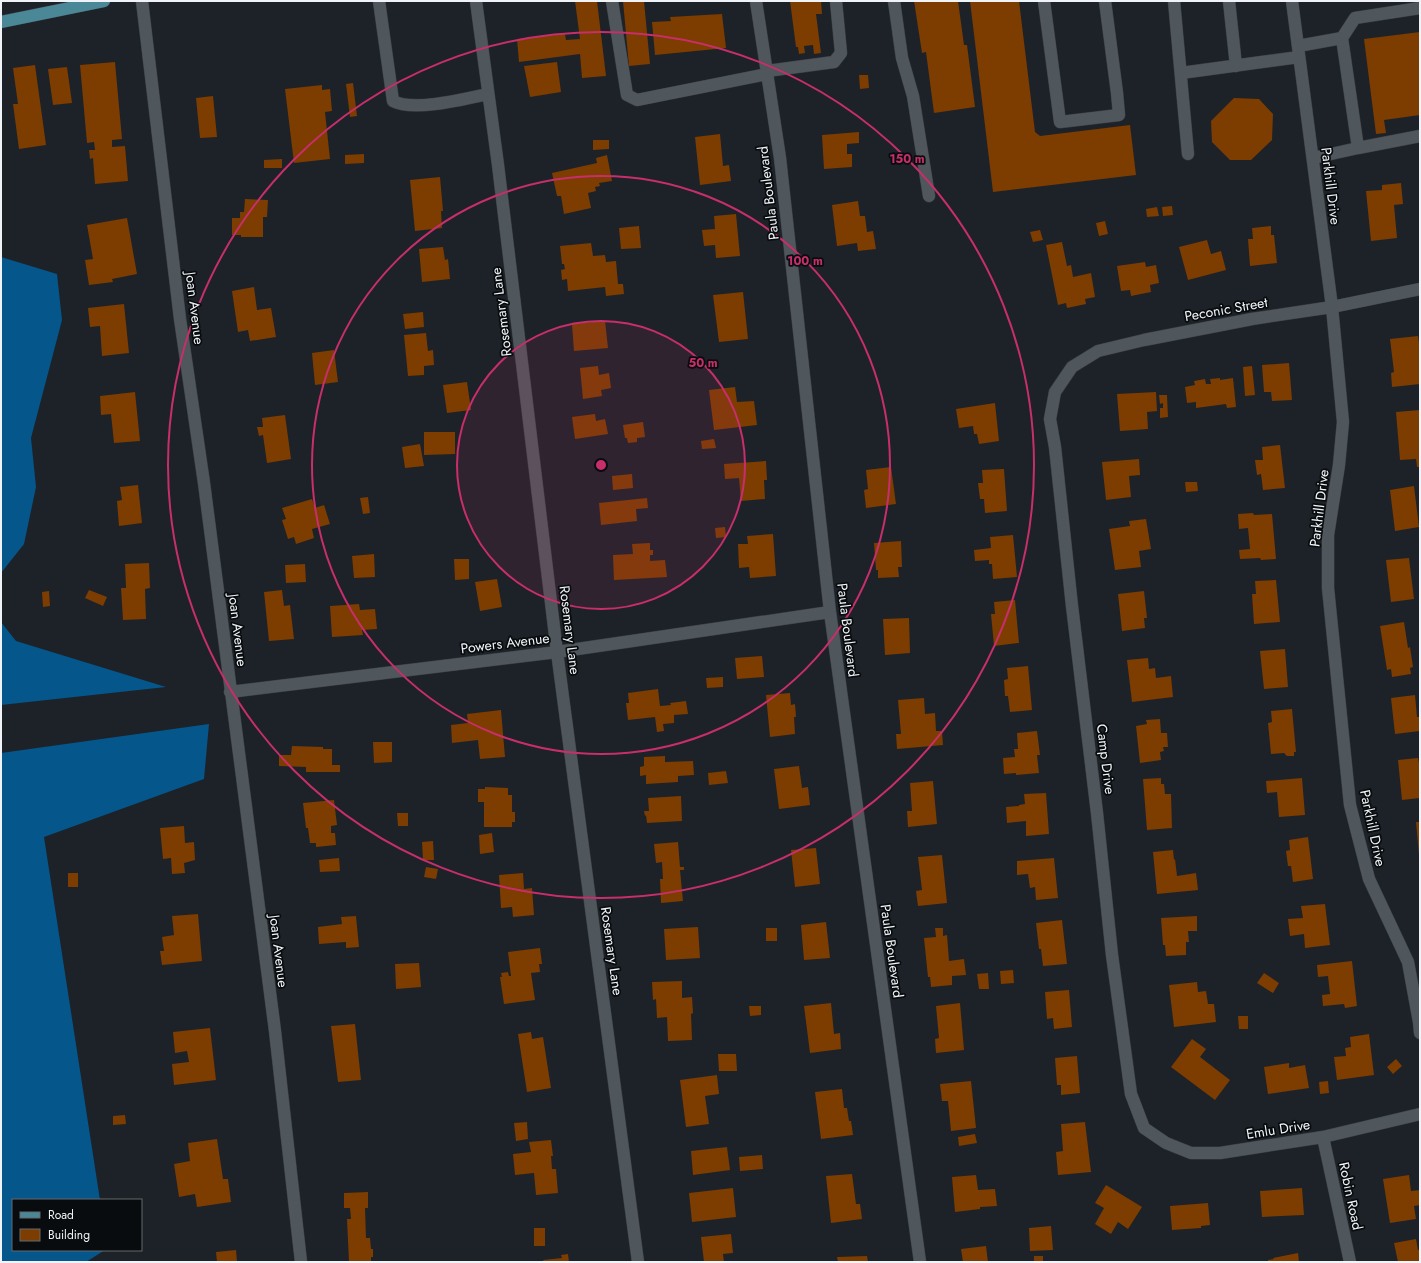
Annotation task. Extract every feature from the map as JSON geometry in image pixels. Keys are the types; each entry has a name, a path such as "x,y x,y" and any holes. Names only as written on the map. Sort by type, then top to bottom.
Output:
{"main road":[{"path":"1,22 104,1"}],"street":[{"name":"Joan Avenue","path":"142,1 180,319 204,483 275,1030 301,1262"},
{"path":"379,1 393,101 399,104 411,106 448,102 488,94"},
{"name":"Rosemary Lane","path":"476,1 557,652 638,1262"},
{"path":"612,1 626,95 636,100 767,73 834,62 842,53 836,1"},
{"name":"Paula Boulevard","path":"756,1 780,158 830,612 920,1262"},
{"path":"894,1 902,58 913,96 929,196"},
{"path":"1044,1 1060,122 1119,115 1105,1"},
{"path":"1174,1 1188,154"},
{"path":"1229,1 1236,66"},
{"name":"Parkhill Drive","path":"1292,1 1332,307 1343,422 1339,465 1328,535 1328,588 1350,806 1369,879 1408,962 1420,1033"},
{"path":"1181,73 1236,66 1299,52 1342,38 1355,18 1420,8"},
{"path":"1342,38 1358,148"},
{"path":"1312,158 1420,136"},
{"name":"Peconic Street","path":"1055,392 1072,366 1098,352 1144,340 1252,319 1332,307 1420,289"},
{"name":"Camp Drive","path":"1055,392 1050,419 1055,447 1112,955 1131,1094 1144,1128"},
{"name":"Powers Avenue","path":"230,692 557,652 830,612"},
{"name":"Emlu Drive","path":"1144,1128 1166,1143 1191,1153 1220,1153 1322,1137 1420,1114"},
{"name":"Robin Road","path":"1322,1137 1350,1262"}],"shaded area":[{"path":"1,257 57,274 62,320 31,438 36,487 24,544 1,573"},
{"path":"1,622 16,641 166,687 1,705"},
{"path":"209,724 204,779 44,837 100,1199 12,1199 12,1251 103,1251 86,1262 1,1262 1,753"}],"building":[{"path":"575,1 597,1 606,76 582,78 580,54 519,62 517,39 565,34 566,40 580,39"},
{"path":"623,1 644,1 650,64 629,66"},
{"path":"790,1 821,1 822,14 816,14 821,53 814,54 813,45 804,46 805,53 799,54 798,47 796,47"},
{"path":"914,1 958,1 964,45 967,45 975,107 934,113 926,52 922,53"},
{"path":"970,1 1019,1 1035,132 1040,136 1130,125 1136,175 993,192"},
{"path":"722,14 726,48 655,55 652,22 671,21 670,17"},
{"path":"1420,32 1420,115 1384,120 1386,133 1376,134 1364,39"},
{"path":"115,62 122,139 112,140 112,147 125,146 128,181 95,184 93,158 90,159 89,150 95,150 94,142 87,143 80,65"},
{"path":"557,62 561,92 530,97 524,66"},
{"path":"35,65 46,145 19,149 13,104 18,104 13,68"},
{"path":"67,67 72,103 53,105 48,69"},
{"path":"859,75 868,75 869,88 860,89"},
{"path":"353,83 357,116 350,117 346,84"},
{"path":"322,85 322,90 330,89 332,111 325,112 330,159 294,163 285,89"},
{"path":"213,96 217,137 200,138 196,98"},
{"path":"1234,98 1259,99 1273,114 1272,140 1251,160 1230,160 1212,142 1211,121"},
{"path":"859,132 859,143 847,144 847,154 852,154 852,167 824,169 822,135"},
{"path":"720,134 723,166 729,165 731,181 700,185 695,137"},
{"path":"593,140 609,140 609,149 593,150"},
{"path":"364,154 364,163 345,164 345,155"},
{"path":"607,155 612,181 599,183 600,186 595,187 596,191 588,193 591,208 564,214 561,196 557,196 552,173 597,163 596,158"},
{"path":"282,159 282,168 264,168 264,160"},
{"path":"440,177 443,211 441,211 442,228 415,231 410,180"},
{"path":"1401,183 1403,204 1394,205 1397,238 1371,241 1366,191 1382,190 1382,185"},
{"path":"245,199 268,200 267,217 263,217 263,237 241,237 241,235 232,235 232,218 240,218 240,212 244,212"},
{"path":"858,201 860,216 865,216 867,232 873,231 876,249 858,251 857,243 837,246 832,205"},
{"path":"1172,206 1173,215 1163,216 1162,207"},
{"path":"1157,207 1159,216 1147,217 1146,209"},
{"path":"736,214 740,256 716,258 715,245 704,246 702,230 715,229 714,216"},
{"path":"127,218 137,274 112,279 113,282 89,285 85,260 93,259 87,225"},
{"path":"1105,221 1108,234 1099,236 1096,223"},
{"path":"639,226 641,248 621,249 619,228"},
{"path":"1271,226 1271,235 1274,235 1277,263 1250,266 1248,239 1253,239 1252,228"},
{"path":"1040,230 1043,240 1033,242 1030,232"},
{"path":"1207,240 1211,254 1221,251 1226,270 1188,280 1179,247"},
{"path":"1062,242 1067,266 1071,265 1073,277 1091,273 1095,297 1085,299 1086,304 1067,308 1066,303 1058,305 1046,245"},
{"path":"591,243 593,256 605,255 606,262 616,261 618,284 623,284 624,294 606,296 605,287 568,291 567,279 562,280 561,270 565,269 564,264 562,264 560,246"},
{"path":"443,247 445,260 448,259 450,279 422,282 419,249"},
{"path":"1145,262 1146,267 1156,265 1159,283 1150,285 1151,292 1131,296 1130,290 1121,291 1117,266"},
{"path":"254,287 257,310 271,308 276,337 250,341 248,330 238,332 232,291"},
{"path":"743,292 748,339 719,342 713,295"},
{"path":"124,304 129,353 102,356 100,326 90,327 88,308"},
{"path":"423,312 424,327 405,329 403,314"},
{"path":"605,321 608,348 574,351 572,324"},
{"path":"426,333 428,351 433,350 434,365 424,366 424,375 408,376 404,335"},
{"path":"1418,336 1420,351 1420,384 1392,387 1391,373 1394,372 1390,339"},
{"path":"334,350 338,382 315,385 312,353"},
{"path":"1289,363 1292,400 1272,401 1271,392 1264,392 1262,365"},
{"path":"598,366 599,375 609,373 611,388 601,390 602,396 583,399 580,368"},
{"path":"1252,366 1255,395 1245,396 1243,367"},
{"path":"1220,378 1220,380 1233,378 1236,407 1227,408 1226,404 1196,408 1196,402 1187,403 1185,387 1195,385 1194,381 1205,379 1206,384 1211,384 1210,379"},
{"path":"467,382 471,410 447,413 443,385"},
{"path":"735,387 737,402 754,401 757,425 714,430 709,390"},
{"path":"135,392 140,441 114,443 111,414 101,415 100,396"},
{"path":"1156,392 1157,411 1147,412 1148,429 1120,431 1117,394"},
{"path":"1159,395 1167,395 1168,417 1160,418 1160,408 1163,408 1163,403 1160,404"},
{"path":"995,403 999,441 979,444 977,434 974,434 973,426 959,428 956,409"},
{"path":"1420,410 1420,467 1417,467 1416,459 1400,460 1396,412"},
{"path":"595,414 596,421 605,419 608,434 575,439 572,417"},
{"path":"285,415 291,459 267,463 263,435 259,436 257,427 263,427 262,418"},
{"path":"643,422 645,437 637,438 637,442 628,443 627,438 625,438 623,425"},
{"path":"424,432 455,432 455,454 424,455"},
{"path":"714,439 716,448 702,449 701,441"},
{"path":"420,444 424,466 405,468 402,447"},
{"path":"1280,445 1285,488 1263,490 1261,474 1257,475 1255,460 1263,460 1262,447"},
{"path":"1139,459 1140,475 1129,476 1131,497 1106,500 1102,462"},
{"path":"766,461 767,480 764,480 765,499 741,501 739,478 725,479 724,464"},
{"path":"891,467 896,504 866,508 864,490 868,489 866,470"},
{"path":"1004,469 1007,511 985,513 984,499 980,499 978,483 983,483 982,470"},
{"path":"632,474 633,488 613,490 612,476"},
{"path":"1185,482 1197,482 1198,491 1186,492"},
{"path":"138,485 142,523 119,526 117,501 122,500 120,487"},
{"path":"1414,486 1419,527 1395,531 1390,490"},
{"path":"368,497 370,513 363,514 360,498"},
{"path":"647,498 648,508 636,509 637,521 601,525 599,503"},
{"path":"312,499 315,508 324,505 330,524 312,529 314,538 296,544 294,537 288,539 282,520 286,519 282,508"},
{"path":"1253,513 1254,515 1272,514 1276,559 1240,559 1239,550 1250,549 1248,528 1239,529 1238,514"},
{"path":"1146,519 1151,549 1139,551 1141,567 1115,570 1109,529 1130,526 1129,521"},
{"path":"725,527 726,537 716,538 715,528"},
{"path":"773,534 776,576 750,578 749,567 739,568 738,544 748,544 747,536"},
{"path":"1013,535 1017,577 993,579 992,564 989,564 989,560 975,561 974,550 991,548 990,537"},
{"path":"901,541 902,567 898,567 899,577 878,578 874,543"},
{"path":"650,543 650,550 653,550 653,555 650,555 650,561 665,560 667,577 614,580 613,555 633,554 632,544"},
{"path":"374,554 375,577 354,578 352,556"},
{"path":"1409,558 1414,599 1391,602 1386,560"},
{"path":"454,559 469,559 469,579 455,580"},
{"path":"149,563 150,588 145,589 146,619 123,620 121,588 126,588 125,564"},
{"path":"305,564 306,582 286,583 285,565"},
{"path":"497,579 502,607 480,611 475,582"},
{"path":"1276,580 1280,622 1254,624 1252,594 1256,594 1255,581"},
{"path":"89,590 107,597 103,606 85,598"},
{"path":"282,590 284,606 290,605 294,639 269,641 264,592"},
{"path":"49,591 50,606 43,607 42,592"},
{"path":"1144,591 1147,618 1144,618 1145,628 1122,631 1118,594"},
{"path":"1015,600 1019,643 994,646 991,614 995,614 994,602"},
{"path":"359,604 360,610 375,609 377,629 362,630 363,635 332,637 330,606"},
{"path":"909,618 910,653 885,655 883,619"},
{"path":"1404,622 1413,667 1410,668 1411,674 1392,677 1391,669 1387,670 1380,626"},
{"path":"1285,649 1288,687 1264,689 1260,651"},
{"path":"762,656 764,677 737,679 735,658"},
{"path":"1148,658 1149,669 1155,668 1156,678 1171,676 1173,697 1132,702 1127,660"},
{"path":"1028,666 1032,710 1010,712 1008,696 1005,696 1004,680 1008,679 1007,668"},
{"path":"723,677 723,687 707,688 706,678"},
{"path":"658,689 660,706 686,701 688,714 674,715 674,723 663,724 664,731 657,732 655,717 628,720 626,703 629,703 628,693"},
{"path":"790,693 791,705 795,704 795,734 770,737 766,695"},
{"path":"1415,695 1417,717 1420,717 1420,731 1395,734 1391,698"},
{"path":"924,698 925,714 935,713 936,731 942,731 943,745 897,749 896,734 901,734 898,700"},
{"path":"1292,709 1296,752 1294,752 1294,756 1287,756 1284,753 1271,754 1268,723 1272,722 1271,711"},
{"path":"501,710 505,757 480,759 478,740 452,743 451,725 468,723 467,714"},
{"path":"1160,719 1161,733 1167,733 1168,747 1163,747 1164,751 1160,752 1161,760 1140,763 1136,726 1147,724 1146,720"},
{"path":"1037,731 1040,755 1037,755 1039,773 1016,775 1016,773 1004,774 1003,758 1015,757 1014,749 1018,749 1017,733"},
{"path":"373,742 392,742 392,762 374,763"},
{"path":"292,746 323,747 323,749 332,749 332,765 340,765 340,772 306,772 306,767 279,766 279,755 291,755"},
{"path":"665,756 665,762 693,761 694,775 678,776 678,782 646,784 646,775 640,776 640,767 644,766 644,757"},
{"path":"1418,758 1420,768 1420,798 1402,800 1398,760"},
{"path":"799,766 802,788 808,787 810,805 779,809 774,769"},
{"path":"726,771 728,783 709,785 708,773"},
{"path":"1161,778 1161,784 1164,784 1165,794 1171,794 1172,828 1147,830 1143,779"},
{"path":"1302,778 1305,815 1279,817 1277,792 1267,793 1266,781"},
{"path":"933,781 937,824 908,827 907,811 912,811 910,783"},
{"path":"485,787 508,788 508,795 512,795 512,812 515,812 515,822 512,822 512,827 484,827 484,802 478,802 478,789 485,789"},
{"path":"1046,793 1049,834 1026,836 1026,821 1007,823 1006,807 1025,804 1024,794"},
{"path":"681,796 682,821 647,823 644,811 649,811 648,798"},
{"path":"334,800 337,825 331,826 331,833 335,833 336,845 316,847 316,843 310,843 308,828 306,828 303,803"},
{"path":"397,813 408,813 408,826 398,826"},
{"path":"1416,822 1420,822 1420,855 1419,855"},
{"path":"184,826 185,843 194,842 195,860 184,863 185,873 172,874 171,858 163,859 160,828"},
{"path":"492,833 494,852 480,854 479,835"},
{"path":"1308,837 1313,879 1293,882 1291,866 1288,866 1286,851 1290,850 1289,840"},
{"path":"433,841 434,860 423,860 422,842"},
{"path":"678,842 680,867 684,867 684,870 680,870 683,901 661,903 660,879 663,879 662,862 656,863 654,844"},
{"path":"816,848 820,884 795,887 791,850"},
{"path":"1173,850 1177,876 1196,873 1198,890 1157,894 1153,852"},
{"path":"942,855 947,903 918,906 916,891 922,890 918,857"},
{"path":"339,858 340,871 320,872 319,860"},
{"path":"1054,858 1058,898 1036,900 1035,887 1030,888 1028,874 1017,875 1017,861"},
{"path":"426,867 438,869 436,879 424,877"},
{"path":"68,873 78,873 78,887 68,887"},
{"path":"523,873 524,889 532,888 534,915 513,917 512,907 501,908 499,875"},
{"path":"1325,904 1330,945 1305,948 1304,934 1290,936 1288,919 1303,918 1301,906"},
{"path":"198,914 202,961 162,965 160,951 164,951 162,937 174,935 172,916"},
{"path":"356,916 359,947 346,948 346,942 319,944 318,927 342,924 341,917"},
{"path":"1197,916 1197,931 1188,931 1189,942 1186,942 1186,955 1166,956 1165,945 1163,945 1161,918"},
{"path":"1062,920 1067,964 1043,966 1041,949 1039,949 1036,923"},
{"path":"826,922 830,958 804,960 801,925"},
{"path":"698,927 700,958 666,960 664,929"},
{"path":"766,928 777,928 777,941 766,941"},
{"path":"935,928 943,928 943,936 947,935 949,961 964,959 966,975 952,976 952,985 931,987 930,977 928,977 924,938 936,937"},
{"path":"540,948 542,964 539,964 540,972 531,973 535,1000 504,1004 500,977 502,977 501,973 508,972 509,976 511,976 508,952"},
{"path":"1352,961 1357,1006 1345,1008 1344,1004 1323,1006 1322,995 1330,994 1328,976 1318,977 1317,965"},
{"path":"419,963 421,987 396,989 395,964"},
{"path":"1013,970 1014,983 1001,984 1000,971"},
{"path":"988,973 989,989 979,989 977,974"},
{"path":"1264,973 1279,983 1273,993 1257,983"},
{"path":"682,981 682,998 692,997 692,1040 668,1041 667,1017 657,1018 656,999 653,1000 652,982"},
{"path":"1197,982 1198,992 1206,991 1208,1004 1214,1004 1216,1022 1174,1027 1169,985"},
{"path":"1069,990 1072,1027 1054,1029 1053,1018 1047,1019 1045,992"},
{"path":"831,1003 834,1034 840,1033 841,1049 810,1053 804,1006"},
{"path":"960,1003 964,1050 936,1053 935,1039 939,1038 936,1006"},
{"path":"749,1006 761,1006 761,1015 750,1016"},
{"path":"1238,1016 1248,1016 1248,1029 1239,1029"},
{"path":"355,1024 361,1080 338,1082 331,1026"},
{"path":"210,1028 216,1080 174,1085 172,1064 189,1062 187,1051 175,1053 173,1032"},
{"path":"531,1032 532,1039 543,1037 551,1088 527,1092 518,1034"},
{"path":"1369,1034 1374,1075 1337,1080 1334,1057 1346,1056 1345,1048 1351,1047 1350,1037"},
{"path":"1192,1039 1206,1049 1200,1057 1230,1080 1215,1100 1171,1067"},
{"path":"718,1054 736,1054 737,1071 719,1071"},
{"path":"1077,1056 1080,1093 1061,1095 1061,1085 1057,1085 1055,1058"},
{"path":"1396,1059 1402,1066 1393,1074 1387,1067"},
{"path":"1289,1063 1289,1068 1305,1065 1309,1088 1268,1094 1264,1067"},
{"path":"717,1075 719,1094 705,1096 709,1124 686,1127 680,1080"},
{"path":"971,1081 976,1128 951,1131 948,1101 942,1101 940,1084"},
{"path":"1328,1081 1329,1093 1320,1094 1319,1082"},
{"path":"842,1089 844,1108 847,1108 853,1135 821,1139 815,1092"},
{"path":"125,1115 126,1124 113,1125 113,1116"},
{"path":"527,1122 528,1139 516,1141 514,1123"},
{"path":"1085,1122 1091,1172 1058,1175 1056,1152 1063,1151 1061,1124"},
{"path":"975,1134 977,1143 959,1146 958,1137"},
{"path":"217,1139 223,1179 228,1179 231,1202 197,1207 195,1194 179,1197 174,1164 190,1161 188,1143"},
{"path":"551,1140 553,1156 551,1156 552,1169 556,1169 558,1193 536,1195 534,1173 515,1175 513,1154 531,1152 529,1142"},
{"path":"727,1147 730,1170 693,1175 691,1151"},
{"path":"762,1155 763,1169 740,1171 739,1157"},
{"path":"852,1174 856,1204 860,1204 862,1219 831,1223 826,1176"},
{"path":"976,1175 978,1190 995,1189 997,1206 980,1207 980,1209 955,1212 952,1177"},
{"path":"1409,1175 1411,1191 1420,1190 1420,1205 1414,1206 1416,1219 1390,1223 1383,1179"},
{"path":"1106,1185 1142,1207 1128,1229 1118,1222 1111,1234 1095,1224 1104,1208 1095,1203"},
{"path":"733,1188 736,1217 692,1222 689,1193"},
{"path":"1302,1188 1304,1215 1262,1217 1260,1191"},
{"path":"368,1192 368,1208 365,1208 366,1238 370,1238 371,1249 373,1249 373,1257 371,1257 371,1261 349,1262 347,1219 351,1219 350,1208 344,1208 344,1193"},
{"path":"1208,1203 1210,1225 1201,1226 1201,1228 1172,1230 1170,1206"},
{"path":"1051,1226 1053,1250 1030,1251 1029,1228"},
{"path":"534,1228 545,1228 545,1246 534,1246"},
{"path":"731,1234 733,1253 723,1254 724,1262 704,1262 701,1237"},
{"path":"1416,1239 1418,1250 1420,1250 1420,1262 1398,1262 1394,1243"},
{"path":"986,1246 988,1262 963,1262 961,1249"},
{"path":"236,1250 237,1262 217,1262 216,1252"},
{"path":"1298,1253 1299,1262 1268,1262 1268,1260 1274,1259 1273,1258"},
{"path":"568,1254 569,1262 544,1262 543,1260 562,1258 561,1255"},
{"path":"867,1256 868,1262 838,1262 837,1257"},
{"path":"1034,1256 1043,1256 1043,1262 1034,1262"}]}
